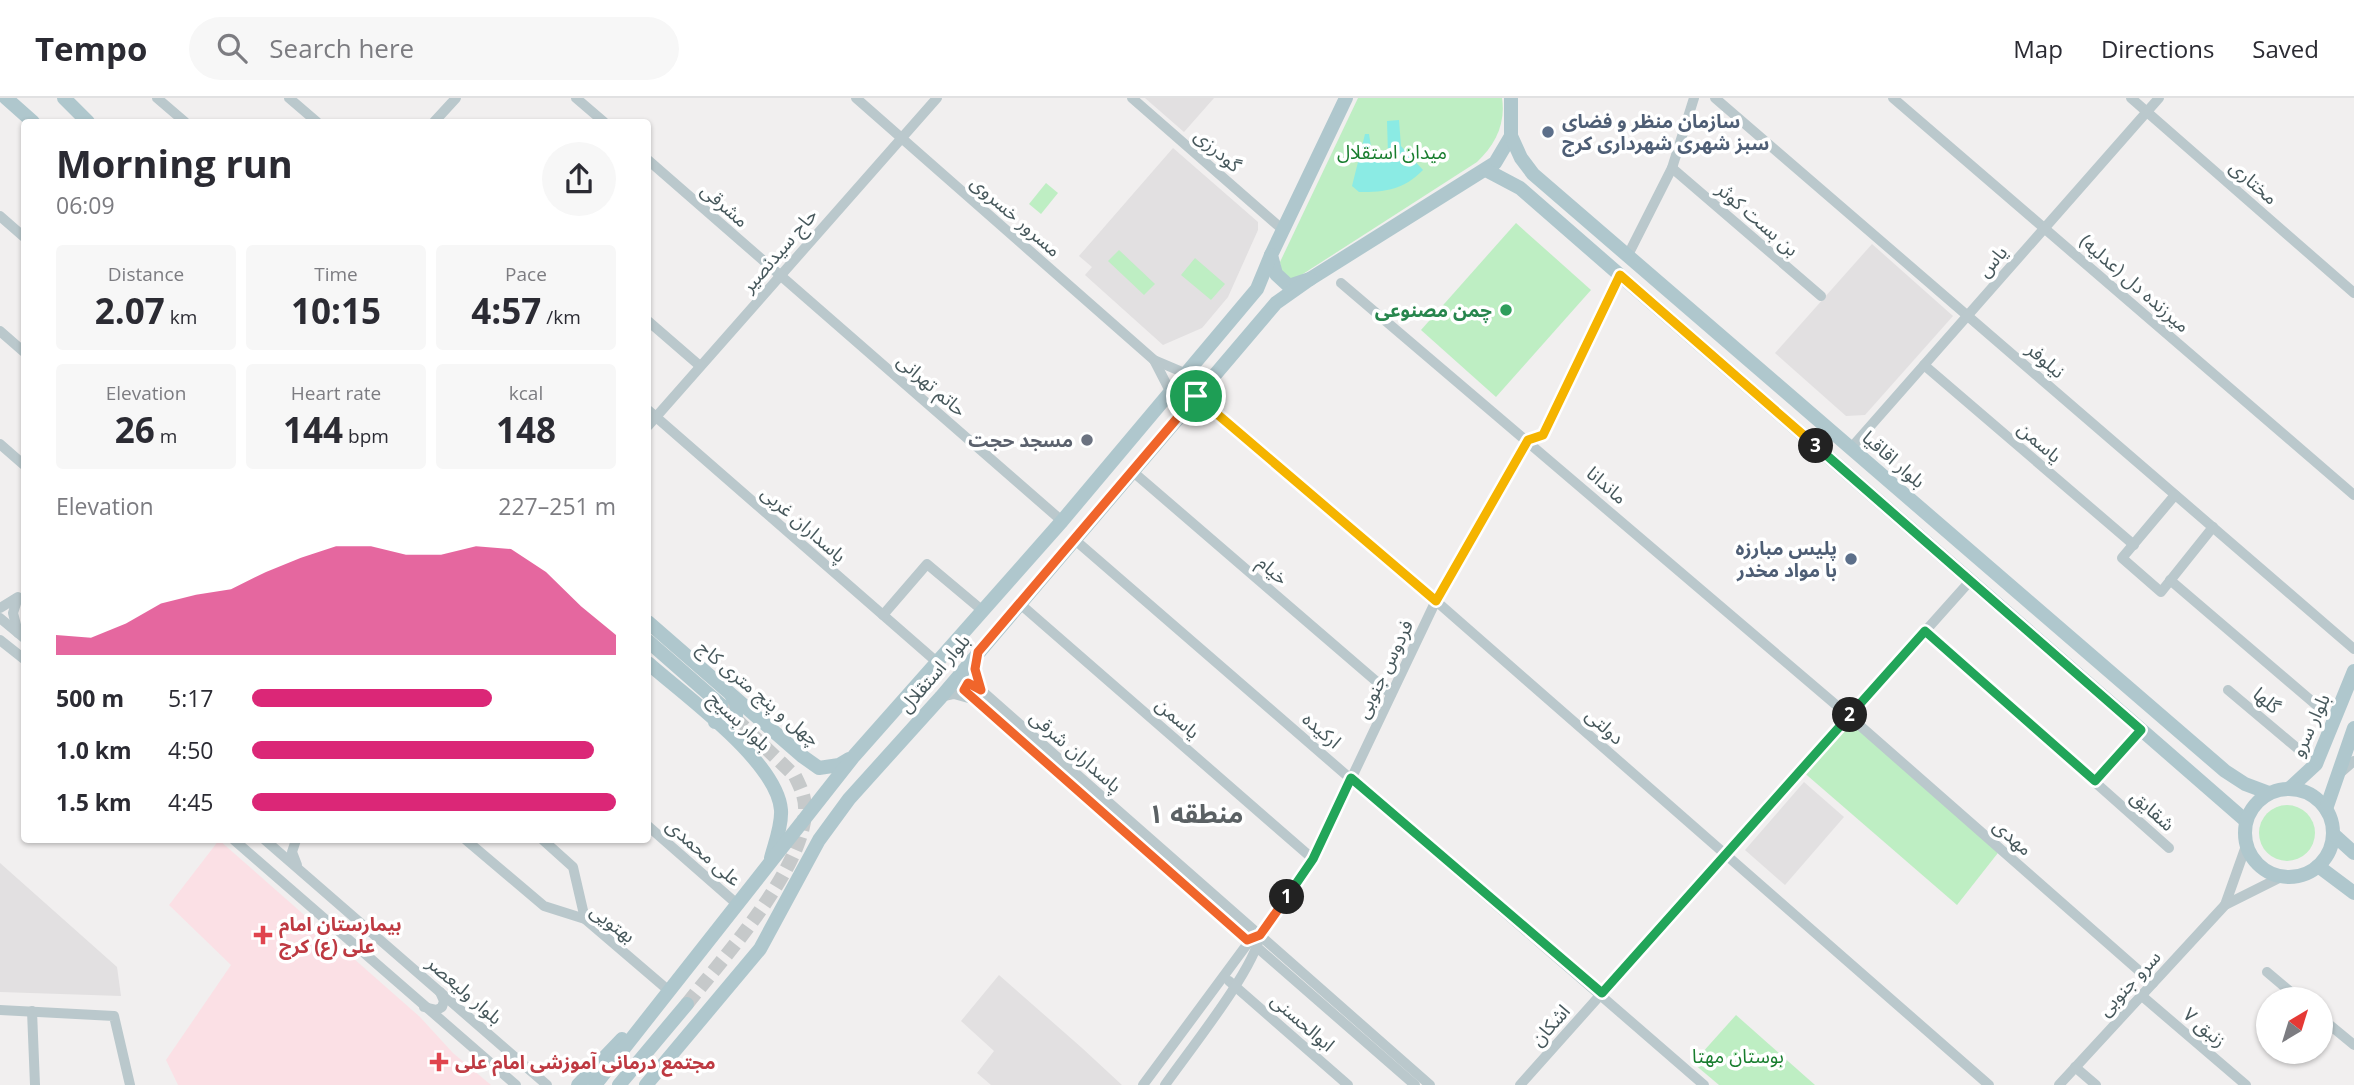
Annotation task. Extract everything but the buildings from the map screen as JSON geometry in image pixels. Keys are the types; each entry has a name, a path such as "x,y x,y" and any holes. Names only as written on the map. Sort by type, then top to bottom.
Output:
{"main road":[{"path":"6,98 29,119"},
{"path":"17,98 29,119"},
{"path":"64,98 85,119"},
{"path":"1346,98 1271,255 1276,274 1284,284 1293,286 1310,279 1495,163 1511,136 1511,98"},
{"name":"بلوار اقاقیا","path":"1511,136 1521,158 1533,174 2225,771 2269,793"},
{"path":"1486,170 1520,188 2246,821"},
{"name":"بلوار استقلال","path":"642,1022 854,756 1062,521 1257,289 1271,255"},
{"name":"بلوار استقلال","path":"646,1085 760,949 819,840 849,799 942,697 1276,303 1310,279"},
{"name":"چهل و پنج متری کاج","path":"651,625 726,701 819,768 839,765 854,756"},
{"path":"651,643 726,701 737,704 736,716 730,722 715,722"},
{"name":"بلوار بسیج","path":"651,666 753,756 777,792 780,821 770,862"},
{"name":"بلوار سرو","path":"2290,788 2316,764 2354,671"},
{"path":"2354,728 2326,809 2333,834 2354,853"},
{"path":"2316,764 2316,772 2322,779 2330,780 2337,776"},
{"path":"2326,809 2304,791 2290,788 2269,793 2251,809 2246,821 2246,846 2259,866 2281,877 2301,876 2318,866 2326,857 2333,834"},
{"path":"2318,866 2354,893"},
{"path":"619,1085 687,1004"},
{"path":"578,1085 605,1055 642,1022"},
{"path":"595,1085 642,1022"}],"street":[{"path":"158,98 182,119"},
{"path":"289,98 314,119"},
{"path":"437,119 456,98"},
{"path":"576,98 600,119"},
{"name":"مسرور خسروی","path":"856,98 1154,360"},
{"name":"حاج سیدنصیر","path":"651,417 700,366 937,98"},
{"name":"گودرزی","path":"1132,98 1282,229"},
{"path":"1628,255 1672,168 1694,98"},
{"name":"نیلوفر","path":"1715,98 2354,649"},
{"name":"میرزنده دل (عدلیه)","path":"1893,98 2354,495"},
{"name":"مختاری","path":"2131,98 2354,293"},
{"name":"یاس","path":"1851,448 2159,98"},
{"name":"مشرقی","path":"651,163 780,276"},
{"name":"بن بست کوثر","path":"1672,168 1821,296"},
{"path":"0,216 21,234"},
{"name":"فردوس جنوبی","path":"1165,1085 1234,986 1258,949 1260,935 1313,859 1436,601 1528,440 1543,435 1620,275"},
{"name":"حاتم تهرانی","path":"780,276 1062,521"},
{"name":"ماندانا","path":"1341,283 1849,716"},
{"path":"651,324 700,366"},
{"path":"0,331 21,349"},
{"path":"1154,360 1187,374"},
{"path":"1154,360 1171,393"},
{"name":"یاسمن","path":"1924,365 2134,545"},
{"name":"دولتی","path":"1196,396 1436,601 1724,856 1989,1085"},
{"name":"پاسداران غربی","path":"651,419 938,663"},
{"path":"0,444 21,462"},
{"name":"خیام","path":"1132,471 1391,694"},
{"path":"2175,495 2122,558 2161,592 2213,527"},
{"name":"ارکیده","path":"1075,540 1602,993 1704,1085"},
{"path":"883,615 927,564 983,611"},
{"path":"2170,580 2335,720"},
{"name":"اشکان","path":"1520,1085 1970,581"},
{"path":"0,608 21,594"},
{"path":"21,594 13,613 21,635"},
{"name":"یاسمن","path":"1019,603 1313,859"},
{"path":"0,618 21,635"},
{"name":"شقایق","path":"1925,631 2169,848"},
{"path":"1,641 21,657"},
{"path":"978,652 975,669 981,690"},
{"path":"972,699 964,690 965,684 972,684 981,690"},
{"name":"پاسداران شرقی","path":"981,690 1430,1085"},
{"name":"گلها","path":"2228,690 2316,764"},
{"path":"942,697 954,694 972,699"},
{"name":"پاسداران شرقی","path":"972,699 1415,1085"},
{"name":"مهدی","path":"1849,716 2153,983"},
{"path":"2095,781 2141,730"},
{"path":"2337,776 2354,761"},
{"name":"علی محمدی","path":"651,829 737,904"},
{"name":"بلوار ولیعصر","path":"237,843 454,1034 516,1085"},
{"name":"بلوار ولیعصر","path":"269,843 543,1083"},
{"path":"294,843 292,852 301,870"},
{"name":"بهتویی","path":"470,843 544,906 585,919 668,990"},
{"path":"546,843 573,867 585,919"},
{"name":"سرو جنوبی","path":"2225,905 2246,846"},
{"name":"سرو جنوبی","path":"2059,1085 2225,905 2281,877"},
{"path":"1143,1085 1247,940 1260,935"},
{"path":"2267,972 2285,987"},
{"name":"ابوالحسنی","path":"1223,977 1348,1085"},
{"path":"422,1006 437,1010 443,1007 444,1001 439,991"},
{"name":"زنبق ۷","path":"2142,996 2246,1085"},
{"path":"0,1010 114,1016 130,1085"},
{"path":"32,1011 35,1085"},
{"path":"454,1034 450,1020 454,1015 460,1012 469,1016"},
{"path":"2333,1028 2354,1045"},
{"path":"2075,1067 2096,1085"}],"shaded area":[{"path":"1145,98 1214,98 1184,132"},
{"path":"1173,148 1258,222 1258,230 1228,297 1202,328 1163,345 1085,275 1092,267 1079,256"},
{"path":"1872,244 1953,316 1865,415 1846,416 1775,353"},
{"path":"1804,782 1844,817 1785,885 1745,850"},
{"name":"بیمارستان امام علی (ع) کرج","path":"217,843 222,843 420,1017 453,1053 491,1085 178,1085 166,1060 231,965 169,905"},
{"path":"0,863 117,967 121,996 0,992"},
{"path":"999,975 1122,1085 991,1085 977,1073 994,1051 961,1021"}],"green space":[{"name":"میدان استقلال","path":"1358,98 1502,98 1501,125 1494,141 1477,162 1292,281 1282,276 1280,262"},
{"path":"1046,183 1058,193 1041,214 1029,204"},
{"name":"چمن مصنوعی","path":"1516,223 1591,290 1496,397 1421,330"},
{"path":"1119,250 1155,284 1144,295 1108,261"},
{"path":"1195,258 1225,284 1211,300 1181,275"},
{"path":"1849,716 2001,849 1957,905 1801,770"},
{"path":"2281,805 2293,805 2307,813 2315,827 2313,844 2307,853 2293,861 2281,861 2264,849 2259,839 2259,827 2271,810"},
{"name":"بوستان مهتا","path":"1736,1015 1815,1085 1719,1085 1693,1063"}],"water":[{"path":"1399,120 1401,146 1423,170 1401,186 1359,192 1352,186 1365,134 1369,134 1372,153 1384,159 1388,154 1387,121"}],"tunnel":[{"path":"687,1004 740,938 776,886 801,835 805,812 804,798 795,776 721,705"}],"place":[{"name":"سازمان منظر و فضای سبز شهری شهرداری کرج","path":"1548,132"},
{"name":"چمن مصنوعی","path":"1506,310"},
{"name":"مسجد حجت","path":"1087,440"},
{"name":"پلیس مبارزه با مواد مخدر","path":"1851,559"},
{"name":"بیمارستان امام علی (ع) کرج","path":"263,935"},
{"name":"مجتمع درمانی آموزشی امام علی","path":"439,1062"}],"district":[{"name":"منطقه ۱","path":"1196,814"}],"route":[{"path":"1620,275 2141,730 2095,781 1925,631 1602,993 1351,778 1313,859 1260,935 1247,940 964,690 965,684 968,683 981,690 975,669 978,652 1196,396 1436,601 1528,440 1543,435 1620,275"}]}
